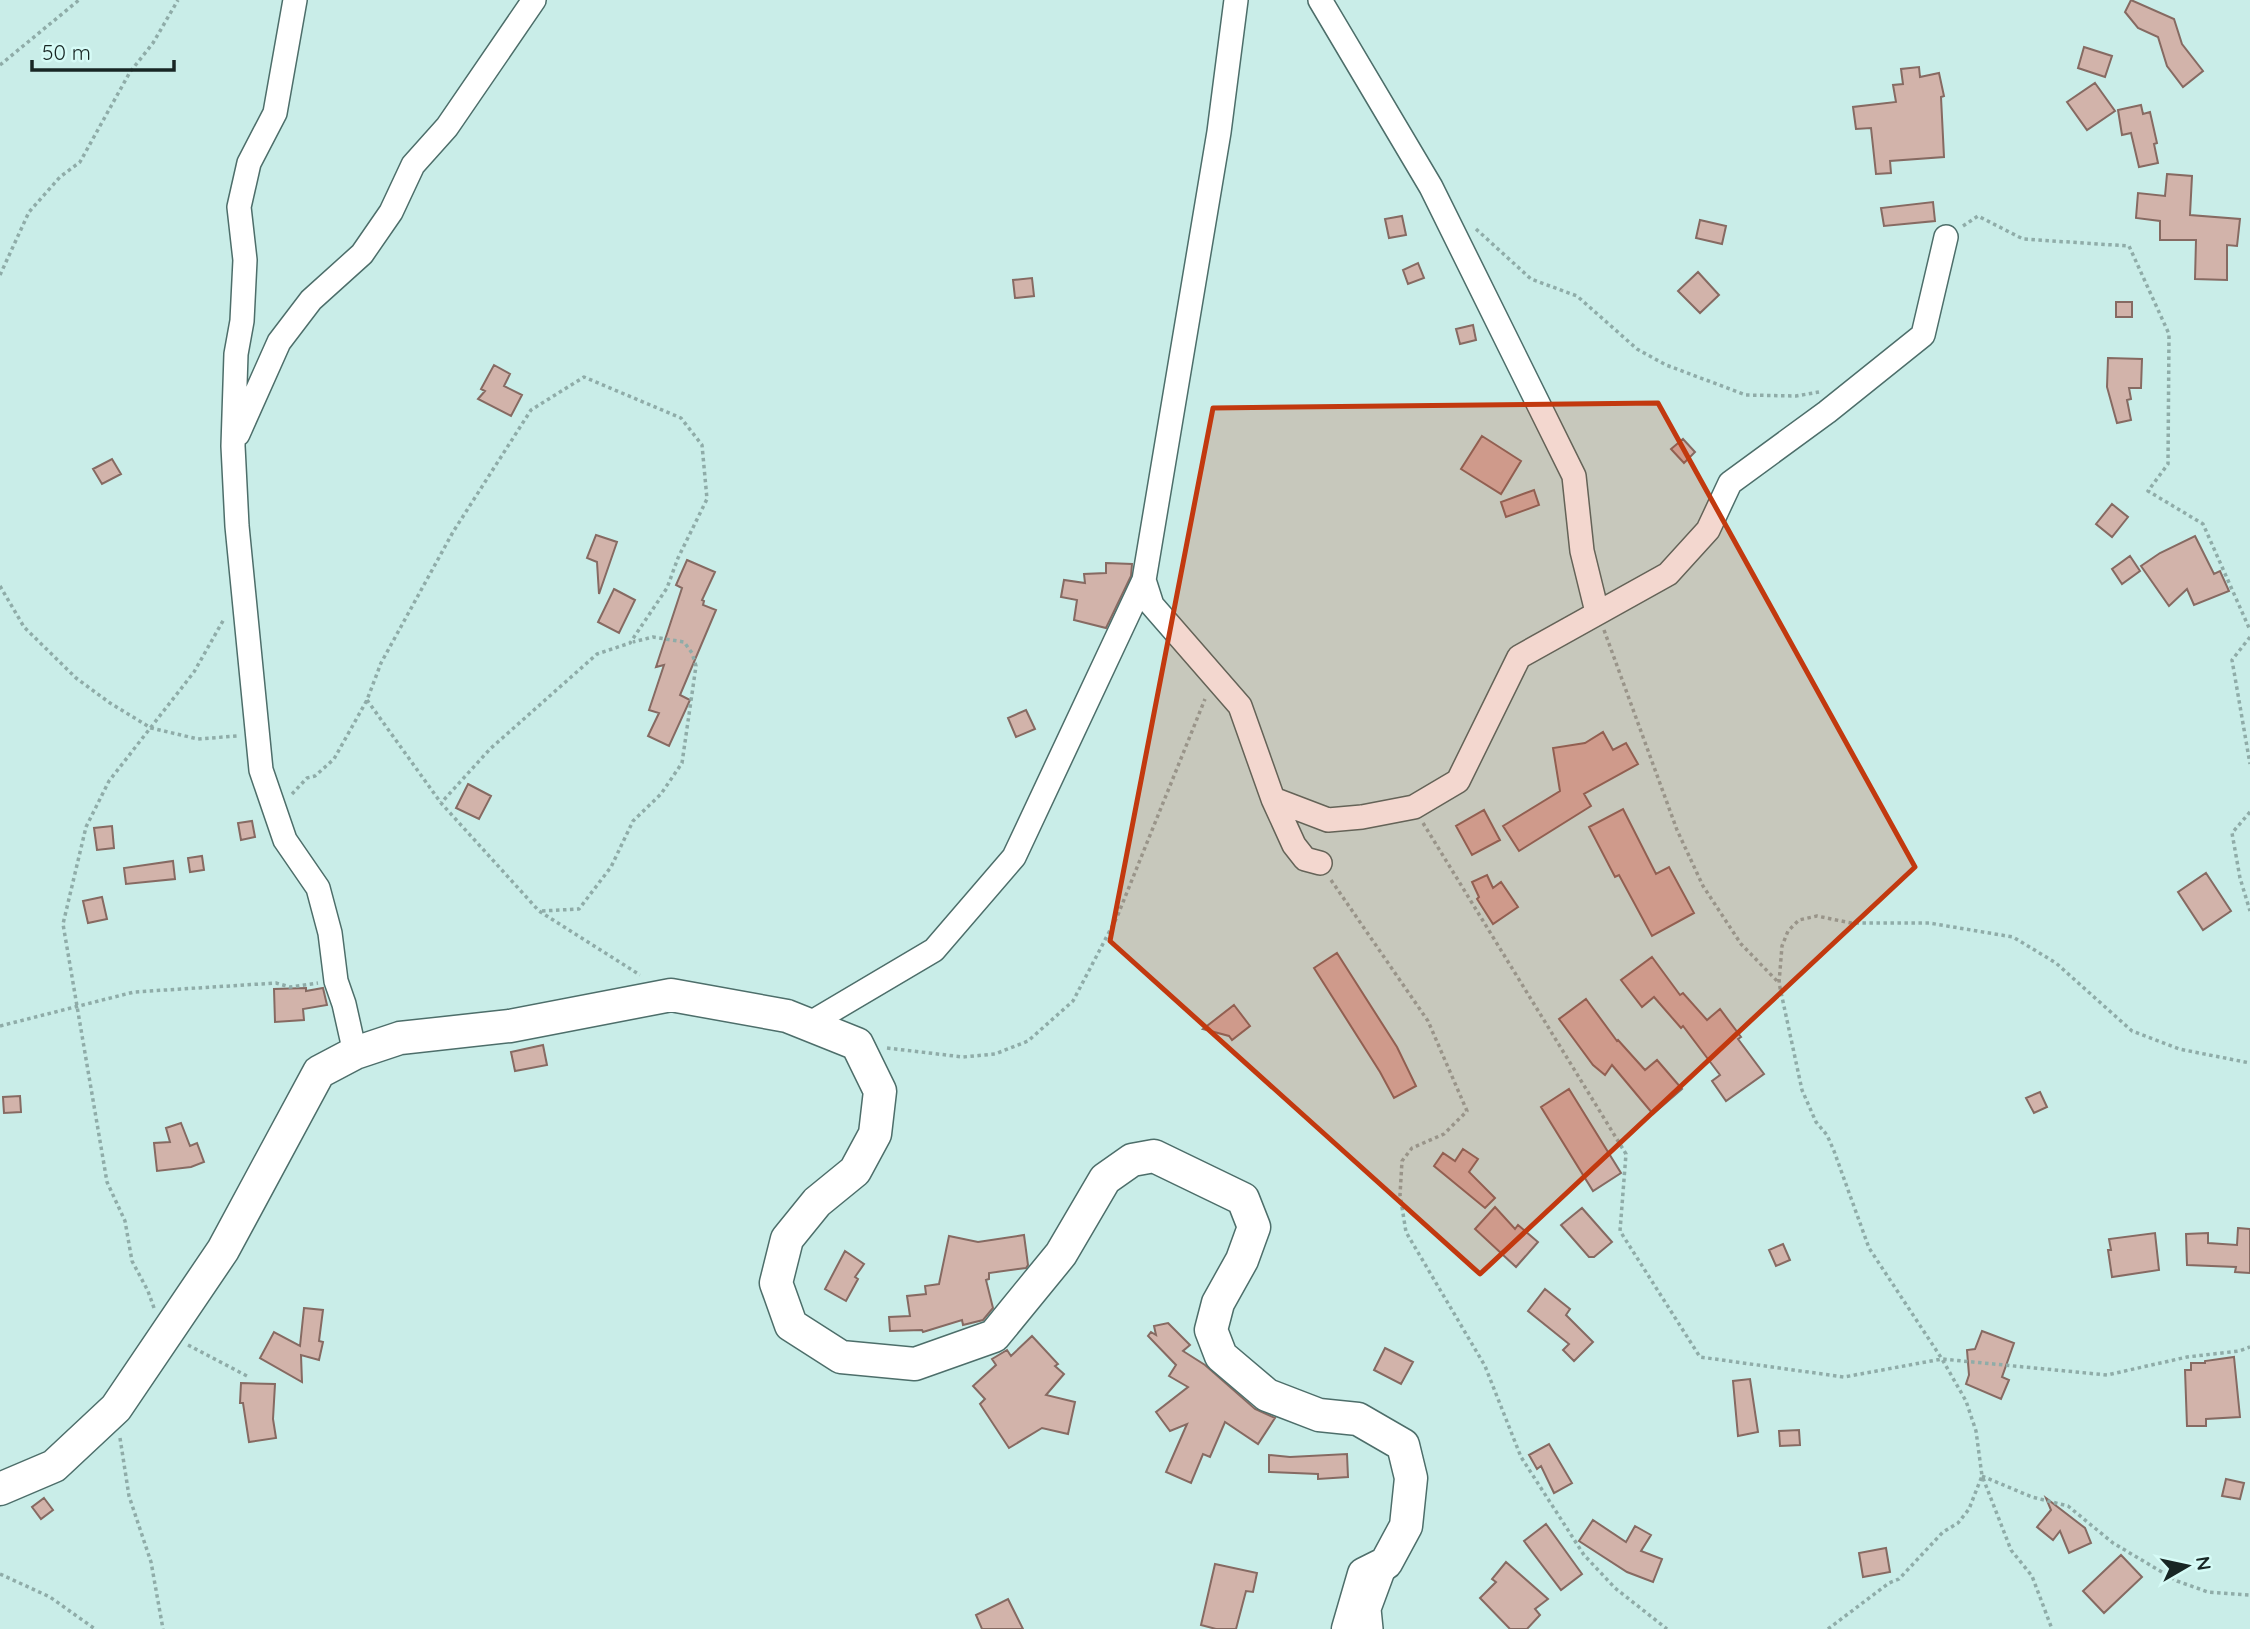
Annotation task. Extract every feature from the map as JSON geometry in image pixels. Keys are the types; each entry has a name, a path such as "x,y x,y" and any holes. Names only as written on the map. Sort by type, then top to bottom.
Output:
{"street":[{"path":"295,0 275,113 249,163 239,206 245,260 242,321 236,354 233,446 237,526 261,770 285,840 318,888 330,933 335,981 344,1004 355,1053"},
{"path":"233,446 279,342 311,300 362,254 391,212 413,165 447,127 534,0"},
{"path":"809,1024 934,950 1014,858 1144,580 1219,132 1236,0"},
{"path":"1321,0 1431,187 1574,476 1582,551 1597,612"},
{"path":"1273,799 1328,820 1362,817 1413,807 1458,781 1519,657 1668,574 1708,530 1730,483 1827,412 1923,335 1945,237"},
{"path":"1144,580 1152,605 1240,706 1273,799 1294,845 1305,859 1320,863"},
{"path":"0,1489 54,1466 116,1408 223,1250 319,1072 355,1053 400,1038 510,1026 671,995 787,1016 857,1044 880,1090 875,1134 855,1171 817,1202 787,1239 776,1283 791,1325 841,1357 915,1364 994,1336 1061,1254 1105,1179 1132,1160 1154,1156 1243,1199 1254,1227 1242,1260 1218,1303 1214,1317 1211,1330 1221,1356 1267,1395 1319,1415 1358,1419 1403,1445 1411,1478 1406,1526 1386,1563 1369,1609 1371,1629"},
{"path":"1348,1629 1364,1574 1386,1563"}],"path":[{"path":"0,65 79,0"},
{"path":"0,275 29,212 60,177 80,162 130,72 153,43 178,0"},
{"path":"1945,237 1979,216 2023,239 2129,246 2169,334 2168,464 2148,491 2203,524 2250,630"},
{"path":"1471,224 1531,279 1577,296 1637,349 1667,365 1746,395 1796,396 1822,391"},
{"path":"276,811 307,778 315,776 334,760 367,700 382,663 453,532 531,410 584,377 681,418 702,445 707,499 678,558 667,588 631,643"},
{"path":"0,586 24,627 76,678 110,703 151,728 198,739 236,734 261,770"},
{"path":"1597,612 1677,830 1703,887 1741,944 1779,983"},
{"path":"225,618 194,672 109,781 86,827 63,924 107,1182 124,1221 132,1261 148,1291 159,1322 166,1327 168,1334 247,1376"},
{"path":"442,803 490,749 597,654 653,637 684,642 692,653 696,666 682,763 661,794 633,821 611,867 579,909 539,911"},
{"path":"2250,637 2232,660 2250,764"},
{"path":"857,1044 963,1057 995,1054 1028,1041 1073,1001 1117,917 1214,676"},
{"path":"367,700 442,803 539,911 671,995"},
{"path":"1413,807 1626,1154 1620,1231 1700,1357 1844,1377 1942,1360 2107,1375 2250,1347"},
{"path":"2250,812 2232,833 2240,878 2250,911"},
{"path":"1320,863 1428,1021 1467,1111 1444,1134 1412,1148 1402,1161 1400,1195 1406,1233 1485,1366 1521,1457 1584,1555 1615,1588 1667,1629"},
{"path":"2052,1629 2032,1576 2011,1550 1982,1476 1966,1401 1869,1248 1834,1151 1827,1135 1816,1122 1802,1090 1779,983 1782,946 1788,931 1800,919 1817,916 1851,923 1929,923 2013,937 2056,963 2132,1031 2179,1049 2250,1063"},
{"path":"0,1026 134,992 276,983 290,987 335,981"},
{"path":"116,1408 129,1496 151,1562 163,1629"},
{"path":"1982,1476 2032,1497 2068,1506 2113,1543 2176,1581 2208,1592 2250,1595"},
{"path":"1828,1629 1889,1583 1899,1579 1942,1532 1958,1523 1969,1508 1982,1476"},
{"path":"0,1574 50,1597 95,1629"}],"highlighted area":[{"path":"1658,403 1915,867 1480,1274 1110,941 1213,408"}],"building":[{"path":"2131,0 2174,19 2182,44 2203,71 2183,87 2167,66 2158,37 2138,28 2125,12"},
{"path":"2084,47 2112,56 2105,77 2078,68"},
{"path":"1919,67 1920,77 1939,73 1944,96 1941,97 1944,157 1890,161 1891,173 1876,174 1871,128 1856,129 1853,107 1896,102 1893,85 1903,84 1901,69"},
{"path":"2095,83 2115,111 2087,130 2067,102"},
{"path":"2141,105 2143,114 2150,112 2157,143 2154,144 2158,163 2139,167 2131,133 2122,135 2118,110"},
{"path":"2167,174 2192,176 2190,215 2240,219 2237,246 2227,245 2227,280 2195,279 2196,240 2160,240 2160,221 2136,218 2138,193 2165,196"},
{"path":"1933,202 1935,221 1884,226 1881,208"},
{"path":"1402,216 1406,235 1389,238 1385,219"},
{"path":"1700,220 1726,226 1722,244 1696,238"},
{"path":"1418,263 1424,278 1408,284 1403,270"},
{"path":"1698,272 1719,295 1700,313 1678,291"},
{"path":"1032,278 1034,296 1015,298 1013,280"},
{"path":"2116,302 2132,302 2132,317 2116,317"},
{"path":"1473,325 1476,340 1460,344 1456,329"},
{"path":"2108,358 2142,359 2141,388 2129,388 2131,399 2127,400 2131,420 2117,423 2107,387"},
{"path":"494,365 510,374 504,386 522,395 511,416 478,399 485,391 481,389"},
{"path":"1482,436 1521,461 1501,494 1461,469"},
{"path":"1683,439 1695,452 1684,463 1671,449"},
{"path":"112,459 121,474 102,484 93,469"},
{"path":"1534,490 1539,505 1506,517 1501,502"},
{"path":"2112,504 2128,517 2112,537 2096,524"},
{"path":"596,535 617,542 599,594 597,562 587,558"},
{"path":"2195,536 2214,574 2220,571 2229,591 2194,605 2187,589 2169,606 2141,566 2160,553"},
{"path":"2130,556 2140,571 2122,584 2112,569"},
{"path":"687,560 715,572 702,600 703,605 716,610 680,695 690,700 669,746 648,736 659,713 649,710 664,665 656,667 682,588 676,585"},
{"path":"1106,563 1132,564 1131,576 1106,628 1074,620 1077,600 1061,597 1064,580 1085,583 1084,574 1106,573"},
{"path":"614,589 635,600 619,633 598,622"},
{"path":"1026,710 1035,729 1016,737 1008,718"},
{"path":"1603,732 1613,750 1626,743 1638,764 1584,794 1591,806 1519,851 1503,826 1560,791 1553,748 1585,743"},
{"path":"468,784 491,796 479,819 456,808"},
{"path":"1623,809 1656,874 1669,867 1694,913 1652,936 1619,875 1615,877 1589,827"},
{"path":"1484,810 1500,840 1472,855 1456,826"},
{"path":"252,821 255,837 241,840 238,823"},
{"path":"112,826 114,848 97,850 94,828"},
{"path":"202,856 204,870 190,872 188,858"},
{"path":"173,861 175,879 126,884 124,868"},
{"path":"2206,873 2231,911 2203,930 2178,892"},
{"path":"1487,875 1493,888 1501,882 1518,907 1493,924 1477,899 1479,897 1472,882"},
{"path":"102,897 107,919 88,923 83,901"},
{"path":"1337,953 1397,1047 1416,1086 1394,1098 1314,968"},
{"path":"1652,957 1680,995 1683,993 1707,1020 1720,1009 1764,1074 1726,1101 1712,1081 1720,1075 1683,1026 1681,1028 1654,997 1642,1007 1621,980"},
{"path":"306,988 306,991 323,988 327,1005 303,1009 304,1020 275,1022 274,989"},
{"path":"1586,999 1617,1041 1645,1070 1657,1060 1682,1089 1653,1114 1612,1065 1605,1075 1593,1065 1559,1019"},
{"path":"1234,1005 1250,1026 1232,1040 1229,1036 1203,1029"},
{"path":"543,1045 547,1065 515,1071 511,1052"},
{"path":"1569,1089 1621,1173 1593,1191 1541,1107"},
{"path":"2040,1092 2047,1107 2034,1113 2026,1098"},
{"path":"20,1096 21,1112 4,1113 3,1097"},
{"path":"181,1123 190,1146 197,1143 204,1162 191,1167 157,1171 154,1143 170,1142 166,1128"},
{"path":"1463,1149 1478,1159 1469,1172 1495,1198 1485,1208 1434,1166 1443,1153 1455,1161"},
{"path":"1495,1207 1515,1229 1518,1225 1538,1242 1516,1267 1475,1229"},
{"path":"1582,1208 1612,1242 1594,1257 1589,1257 1561,1225"},
{"path":"2238,1228 2250,1229 2250,1273 2235,1272 2236,1267 2187,1265 2186,1234 2208,1233 2208,1243 2237,1245"},
{"path":"2155,1233 2159,1270 2112,1277 2109,1239"},
{"path":"1024,1235 1028,1265 1026,1268 989,1273 989,1279 986,1280 993,1308 983,1320 963,1325 962,1320 923,1332 890,1331 889,1317 910,1316 907,1296 926,1294 925,1286 939,1284 949,1236 978,1242"},
{"path":"1783,1244 1790,1260 1776,1266 1769,1250"},
{"path":"845,1251 864,1264 855,1277 858,1279 846,1301 825,1289"},
{"path":"1545,1289 1570,1309 1566,1315 1593,1342 1574,1361 1563,1350 1569,1344 1528,1311"},
{"path":"304,1308 323,1310 319,1341 323,1342 319,1360 301,1355 302,1382 260,1358 274,1332 300,1346"},
{"path":"1168,1323 1190,1345 1183,1351 1205,1365 1255,1409 1275,1418 1258,1444 1225,1422 1210,1457 1203,1454 1191,1483 1166,1472 1187,1424 1170,1431 1156,1412 1188,1387 1169,1376 1176,1365 1148,1336 1151,1332 1156,1335 1154,1326"},
{"path":"1982,1331 2014,1343 2002,1377 2009,1380 2001,1399 1966,1384 1969,1375 1967,1350 1975,1349"},
{"path":"1032,1336 1064,1374 1046,1395 1075,1402 1068,1434 1042,1428 1009,1448 980,1404 985,1399 973,1386 996,1365 992,1359 1007,1350 1011,1356"},
{"path":"1385,1348 1413,1362 1401,1384 1374,1370"},
{"path":"2234,1357 2240,1417 2206,1419 2206,1426 2187,1426 2185,1370 2191,1370 2191,1363"},
{"path":"1750,1379 1758,1432 1738,1436 1733,1381"},
{"path":"241,1383 275,1384 273,1419 276,1438 249,1442 243,1403 240,1403"},
{"path":"1799,1430 1800,1445 1780,1446 1779,1431"},
{"path":"1549,1444 1572,1483 1554,1493 1541,1466 1537,1469 1529,1455"},
{"path":"1347,1454 1348,1477 1318,1479 1318,1474 1269,1472 1269,1455 1290,1457"},
{"path":"2226,1479 2244,1483 2240,1499 2222,1496"},
{"path":"44,1498 53,1510 41,1519 32,1507"},
{"path":"2046,1498 2085,1528 2091,1543 2069,1553 2060,1531 2053,1540 2037,1527 2051,1510"},
{"path":"1593,1520 1626,1542 1635,1526 1651,1535 1641,1551 1662,1559 1653,1582 1627,1572 1579,1541"},
{"path":"1546,1524 1582,1574 1561,1590 1524,1541"},
{"path":"1886,1548 1890,1572 1863,1577 1859,1553"},
{"path":"2121,1555 2142,1577 2104,1613 2083,1591"},
{"path":"1506,1562 1548,1599 1535,1609 1540,1615 1527,1629 1510,1629 1480,1598 1496,1582 1492,1579"},
{"path":"1215,1564 1257,1573 1253,1592 1246,1591 1236,1629 1216,1629 1201,1625"},
{"path":"1008,1599 1023,1629 982,1629 976,1615"}]}
